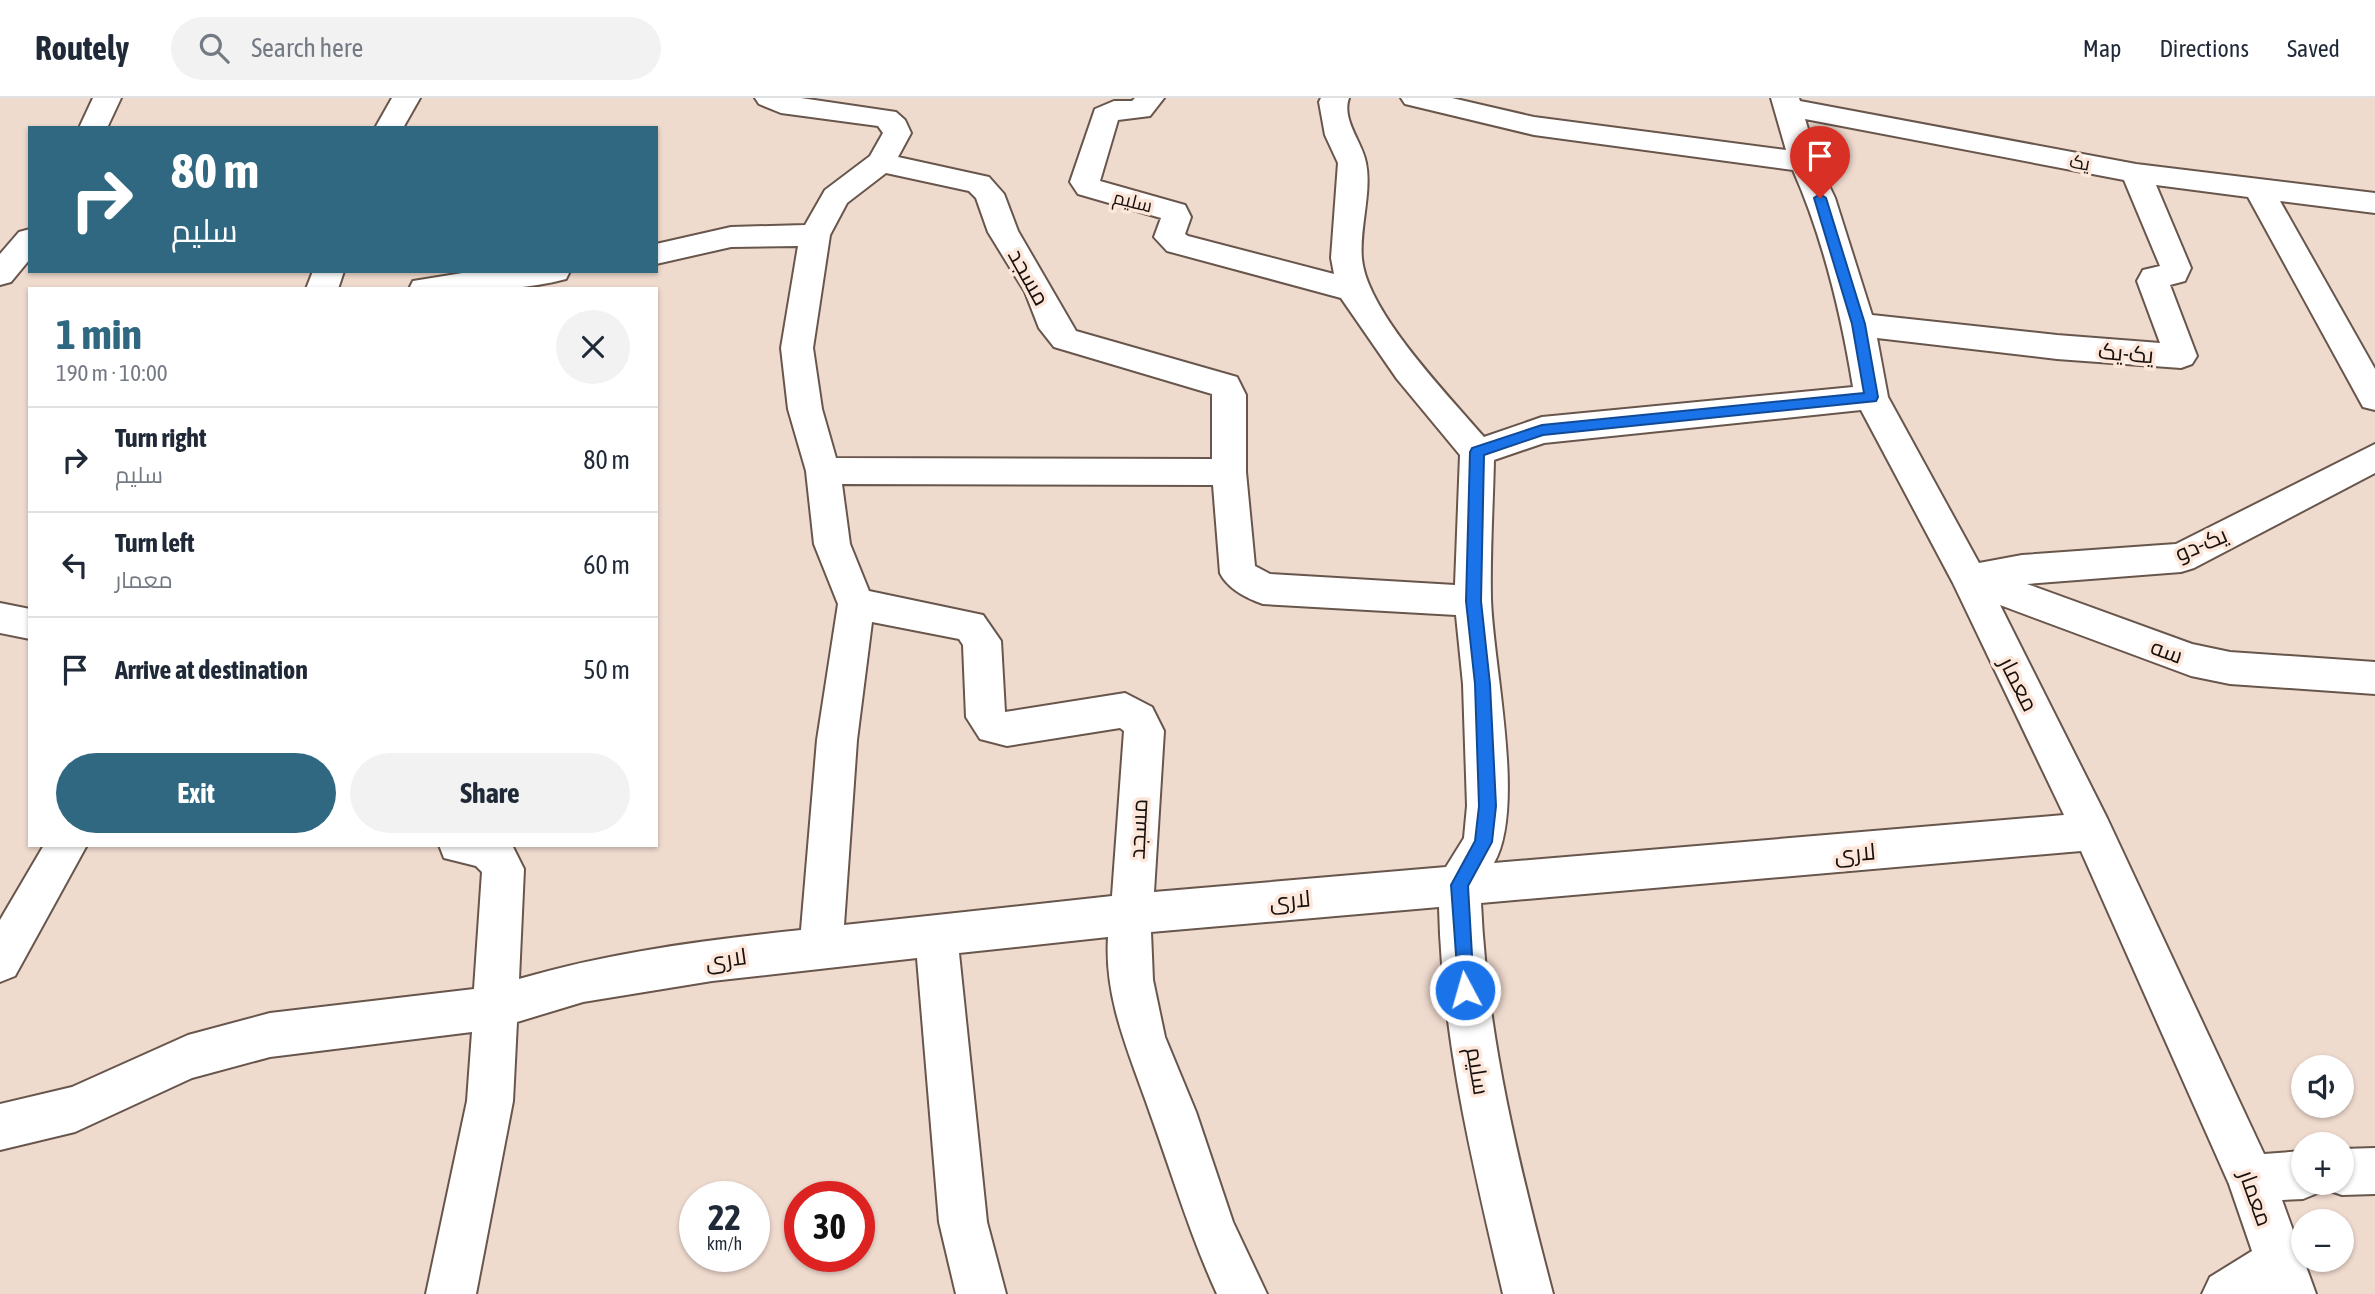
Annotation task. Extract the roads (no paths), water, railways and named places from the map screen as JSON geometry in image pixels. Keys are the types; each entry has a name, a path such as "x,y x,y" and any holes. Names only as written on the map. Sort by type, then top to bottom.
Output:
{"street":[{"path":"94,126 107,98"},
{"path":"390,126 406,98"},
{"path":"769,98 781,104 886,118 895,126 897,133 881,162 835,197 816,235 797,348 805,409 823,471 832,544 856,604 837,740 821,947"},
{"name":"سلیم","path":"1150,98 1140,110 1114,110 1105,115 1085,182 1088,187 1174,212 1176,216 1169,237 1178,244 1352,289"},
{"path":"1335,98 1339,135 1352,163 1346,258 1352,289 1409,371 1477,452 1473,601 1482,684 1487,806 1484,842 1460,885"},
{"path":"1415,98 1534,126 1804,162"},
{"name":"معمار","path":"1786,102 1804,162 1820,198 1858,324 1871,397 1969,579 2092,831 2252,1180 2285,1278"},
{"name":"یک","path":"1786,102 2136,173 2375,203"},
{"name":"مسجد","path":"881,162 979,184 989,194 1003,232 1040,291 1055,328 1065,339 1225,386 1229,396 1229,472 1238,573 1249,582 1263,589 1473,601"},
{"name":"یک-یک","path":"1858,324 2057,347 2181,356 2153,281 2154,278 2174,273 2176,268 2136,173"},
{"path":"2259,190 2375,398"},
{"path":"658,254 731,237 816,235"},
{"path":"0,274 28,241"},
{"path":"439,287 540,273"},
{"path":"1477,452 1542,430 1871,397"},
{"name":"یک-دو","path":"1969,579 2022,570 2181,558 2375,457"},
{"path":"823,471 1229,472"},
{"name":"سه","path":"1969,579 2191,660 2230,668 2375,678"},
{"name":"مسجد","path":"856,604 970,626 977,631 982,641 985,717 995,727 1007,729 1125,710 1138,719 1144,731 1134,914 1129,949 1131,980 1143,1038 1173,1112 1212,1229 1242,1294"},
{"path":"0,618 28,624"},
{"name":"لاری","path":"0,1127 75,1109 188,1057 270,1035 493,1008 583,981 821,947 1134,914 2092,831"},
{"path":"0,961 66,847"},
{"path":"451,1294 490,1101 493,1008 503,869 498,858 486,848 477,847"},
{"name":"سلیم","path":"1460,885 1462,966 1488,1134 1528,1294"},
{"path":"936,934 962,1222 981,1294"},
{"path":"2354,1172 2375,1171"},
{"path":"2252,1180 2291,1176"},
{"path":"2227,1294 2285,1278"}]}
